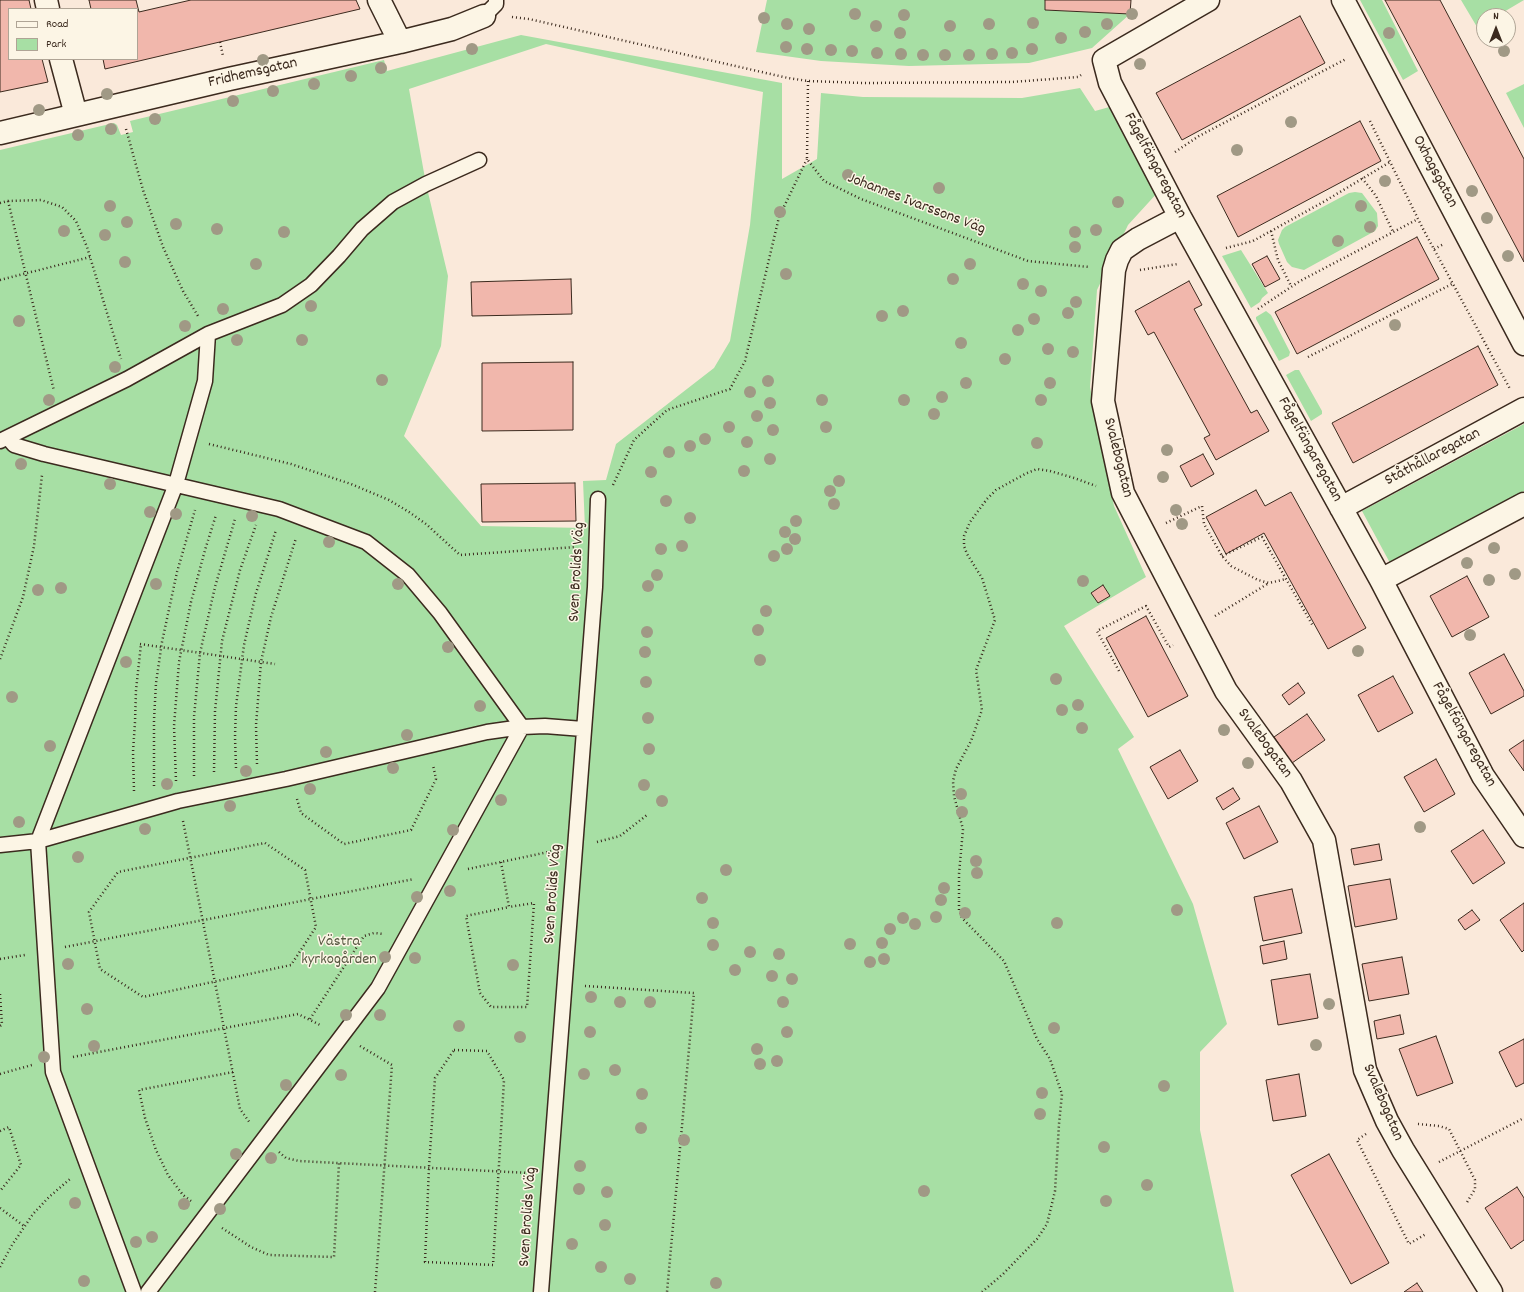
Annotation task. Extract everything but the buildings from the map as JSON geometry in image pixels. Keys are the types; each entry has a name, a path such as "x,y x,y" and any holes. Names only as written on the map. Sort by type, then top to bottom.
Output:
{"street":[{"path":"379,0 400,42"},
{"name":"Oxhagsgatan","path":"1343,0 1524,344"},
{"path":"1104,60 1199,3"},
{"name":"Fridhemsgatan","path":"0,133 452,30 490,8"},
{"path":"61,60 76,115"},
{"name":"Fågelfängaregatan","path":"1104,60 1110,83 1180,218 1381,580 1483,776 1524,836"},
{"name":"Svalebogatan","path":"1180,218 1138,239 1122,250 1114,270 1103,401 1123,493 1226,691 1290,782 1324,840 1365,1070 1390,1127 1446,1222 1491,1292"},
{"name":"Ståthållaregatan","path":"1341,508 1524,409"},
{"path":"1381,580 1524,504"}],"lane":[{"path":"4,440 127,379 208,334 282,305 310,285 340,256 362,229 393,202 426,184 479,160"},
{"path":"134,1292 53,1072 38,840 176,484 205,381 208,334"},
{"path":"4,440 14,445 44,454 282,510 366,542 408,575 440,614 522,727"},
{"name":"Sven Brolids Väg","path":"540,1292 595,587 598,499"},
{"path":"0,845 38,840 178,800 261,784 487,732 522,727 545,726 583,729"},
{"path":"148,1292 378,988 522,727"}],"path":[{"path":"490,8 529,19 808,81 863,83 1012,82 1056,79 1078,77 1104,60"},
{"path":"1155,168 1166,158 1199,136 1334,65"},
{"path":"598,499 611,487 634,440 667,410 730,389 745,361 779,217 807,159 808,81"},
{"path":"120,105 143,190 163,246 183,291 208,334"},
{"path":"1370,121 1452,284 1511,390"},
{"name":"Johannes Ivarssons Väg","path":"807,159 824,181 861,199 1028,261 1114,270 1139,271 1185,263 1253,241 1390,162"},
{"path":"1362,178 1376,196 1393,232"},
{"path":"0,202 41,200 62,207 76,221 90,257 127,379"},
{"path":"8,201 60,413"},
{"path":"1255,311 1291,286 1418,219"},
{"path":"1271,231 1278,260 1291,286"},
{"path":"0,280 90,257"},
{"path":"1308,357 1452,284"},
{"path":"189,439 291,464 351,484 389,500 426,524 460,555 596,545"},
{"path":"0,659 22,597 34,546 40,503 44,454"},
{"path":"982,1292 1032,1244 1047,1224 1055,1191 1062,1094 1050,1059 1037,1039 1004,961 962,918 959,910 959,874 963,829 954,796 953,782 956,769 971,741 982,710 976,670 995,620 982,578 967,554 964,546 964,536 970,522 996,490 1025,474 1037,470 1050,471 1094,486"},
{"path":"155,807 153,759 154,720 156,683 161,647 177,572 202,490"},
{"path":"178,800 174,765 174,703 181,650 197,577 222,495"},
{"path":"196,797 194,769 194,717 200,653 215,587 241,500"},
{"path":"216,793 214,758 215,711 222,641 234,592 263,505"},
{"path":"1160,525 1202,506 1204,524 1222,556 1231,566 1241,572 1258,580 1269,583"},
{"path":"237,789 235,737 236,706 242,659 256,593 282,510"},
{"path":"261,784 256,760 256,725 261,662 271,617 303,518"},
{"path":"1222,556 1262,537 1313,626"},
{"path":"1119,671 1097,631 1146,606 1169,647 1195,632 1269,583 1286,579"},
{"path":"115,640 274,664"},
{"path":"136,812 133,752 136,690 141,644"},
{"path":"292,777 301,813 344,844 411,830 436,779 430,745"},
{"path":"0,959 441,874 620,836 647,815"},
{"path":"264,843 305,870 316,927 291,965 143,997 100,969 94,941 89,912 118,872 264,843"},
{"path":"501,862 508,907"},
{"path":"534,903 526,1007 491,1007 480,993 466,916 508,907 534,903"},
{"path":"310,1018 364,936 374,933 381,933 389,935 403,943"},
{"path":"564,984 694,993 667,1292"},
{"path":"0,994 2,1025 0,1026"},
{"path":"454,1050 487,1051 504,1080 493,1265 425,1262 429,1168 435,1078 454,1050"},
{"path":"0,1074 23,1067 53,1062"},
{"path":"233,1072 138,1090 145,1118 156,1150 168,1175 183,1195 206,1215 251,1247 269,1255 334,1257 340,1163"},
{"path":"1418,1173 1524,1118"},
{"path":"1412,1123 1439,1126 1449,1129 1461,1150 1475,1180 1475,1189 1463,1209 1446,1222 1409,1244 1357,1140 1390,1127 1412,1123"},
{"path":"0,1131 9,1127 21,1165 0,1191"},
{"path":"0,1267 12,1245 33,1214 49,1197 87,1164"},
{"path":"0,1208 24,1226"}],"green space":[{"path":"767,0 1045,0 1045,10 1130,14 1092,48 1029,63 909,66 821,61 756,52"},
{"path":"1360,0 1382,0 1418,71 1403,80"},
{"path":"1461,0 1524,0 1510,8 1476,8 1476,25"},
{"name":"Västra kyrkogården","path":"521,35 782,83 782,179 817,159 821,93 863,97 1022,98 1080,88 1095,111 1113,106 1159,191 1128,225 1097,290 1090,387 1114,506 1146,577 1064,626 1134,737 1118,749 1193,904 1227,1024 1200,1052 1200,1130 1234,1292 0,1292 0,150 114,123 117,125 121,135 133,132 130,121 384,60 387,71","holes":["546,44 763,92 750,225 730,341 714,368 616,444 606,480 583,481 585,528 481,526 404,436 441,346 448,276 426,184 409,89"]},
{"path":"1524,84 1524,128 1506,93"},
{"path":"1349,193 1362,193 1377,213 1378,226 1375,231 1304,270 1292,267 1287,262 1279,244 1278,240 1282,230"},
{"path":"1241,250 1268,293 1260,302 1251,308 1222,256"},
{"path":"1266,311 1271,315 1290,352 1289,356 1279,361 1256,319 1256,317"},
{"path":"1295,370 1299,370 1322,411 1322,414 1311,421 1286,375"},
{"path":"1524,424 1524,491 1390,563 1362,511"}]}
